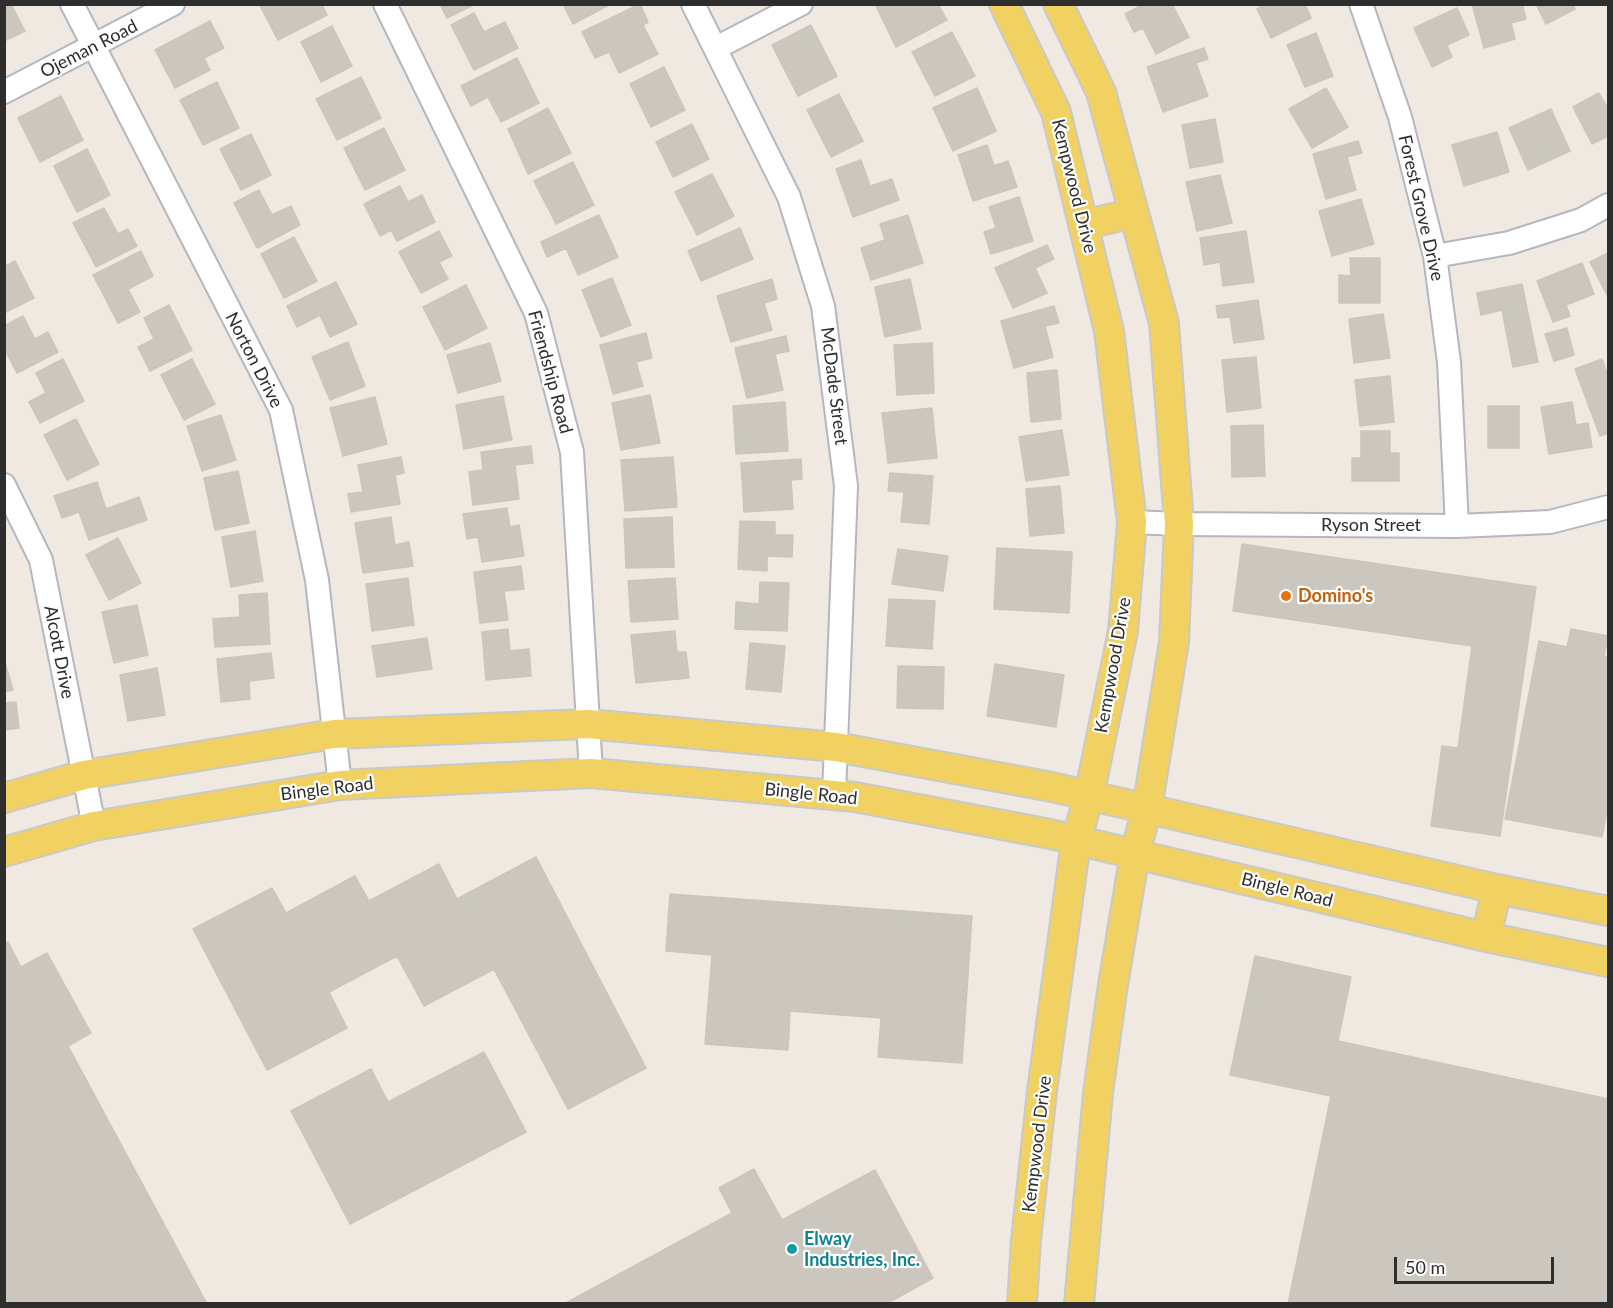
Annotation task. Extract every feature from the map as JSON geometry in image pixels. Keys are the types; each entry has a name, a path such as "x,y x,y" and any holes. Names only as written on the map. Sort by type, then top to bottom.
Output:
{"main road":[{"name":"Kempwood Drive","path":"1004,4 1056,112 1109,331 1132,522 1123,631 1089,796 1076,841 1042,1091 1026,1240 1022,1304"},
{"path":"1058,4 1101,92 1164,323 1179,524 1174,642 1147,809 1135,853 1112,991 1098,1093 1079,1304"},
{"path":"1083,225 1134,213"},
{"path":"4,798 84,775 334,734 588,724 836,747 1052,787 1497,889 1608,911"},
{"name":"Bingle Road","path":"4,852 94,826 340,785 591,773 867,800 1135,853 1486,937 1608,962"},
{"path":"1486,937 1497,889"}],"street":[{"name":"Norton Drive","path":"72,4 281,410 317,580 340,785"},
{"name":"Ojeman Road","path":"4,92 173,4"},
{"name":"Friendship Road","path":"385,4 536,313 572,452 591,773"},
{"name":"McDade Street","path":"693,4 717,48 789,197 824,306 846,486 834,795"},
{"path":"717,48 801,4"},
{"name":"Forest Grove Drive","path":"1360,4 1400,117 1435,255 1449,362 1457,526"},
{"path":"1435,255 1509,243 1581,220 1608,205"},
{"name":"Alcott Drive","path":"4,484 41,560 94,826"},
{"name":"Ryson Street","path":"1132,522 1457,526 1550,522 1608,507"}],"building":[{"path":"4,4 11,4 25,31 4,41"},
{"path":"259,4 322,4 327,15 278,40"},
{"path":"440,4 475,4 447,18"},
{"path":"563,4 611,4 573,24"},
{"path":"640,4 648,22 643,25 658,54 619,73 609,52 595,58 582,32"},
{"path":"875,4 938,4 947,20 896,47"},
{"path":"1144,4 1172,4 1189,37 1156,54 1143,28 1134,32 1125,14"},
{"path":"1266,4 1305,4 1311,18 1271,38 1257,9"},
{"path":"1472,4 1522,4 1526,19 1511,23 1515,39 1484,48"},
{"path":"1536,4 1573,4 1575,9 1546,24"},
{"path":"1457,8 1469,35 1447,45 1452,57 1432,67 1414,28"},
{"path":"474,13 484,32 505,22 518,48 474,70 451,25"},
{"path":"210,21 224,48 204,58 210,70 175,88 155,50"},
{"path":"811,25 837,76 798,96 772,45"},
{"path":"332,26 352,66 321,82 301,42"},
{"path":"952,32 975,76 935,96 912,52"},
{"path":"1316,33 1333,76 1305,87 1287,45"},
{"path":"1204,48 1208,59 1196,63 1208,96 1163,112 1147,67"},
{"path":"517,58 539,103 501,122 488,97 471,106 461,86"},
{"path":"664,67 685,110 651,127 630,84"},
{"path":"361,77 381,118 337,140 316,99"},
{"path":"217,82 239,128 203,145 180,100"},
{"path":"977,88 996,131 953,151 933,108"},
{"path":"1326,88 1348,127 1312,148 1289,109"},
{"path":"1599,93 1608,106 1608,136 1592,144 1573,107"},
{"path":"839,94 863,141 831,157 807,110"},
{"path":"61,96 83,140 40,162 18,118"},
{"path":"548,108 571,153 528,174 508,129"},
{"path":"1551,109 1570,151 1528,170 1509,128"},
{"path":"1215,119 1223,162 1190,168 1182,125"},
{"path":"692,124 709,159 673,177 656,142"},
{"path":"384,128 405,170 365,190 344,148"},
{"path":"1497,132 1509,172 1464,186 1452,145"},
{"path":"251,134 271,175 241,190 220,149"},
{"path":"1358,141 1362,153 1347,157 1356,190 1326,199 1313,154"},
{"path":"987,145 994,166 1008,161 1017,187 973,201 958,155"},
{"path":"87,149 110,195 77,212 54,166"},
{"path":"861,160 870,186 892,179 899,200 853,217 836,169"},
{"path":"573,162 594,205 556,224 534,181"},
{"path":"712,174 734,216 697,235 675,192"},
{"path":"1220,175 1232,223 1197,231 1186,182"},
{"path":"400,186 408,202 422,195 435,222 397,241 391,230 380,236 364,204"},
{"path":"259,190 272,215 291,206 300,225 257,248 234,203"},
{"path":"1019,197 1033,241 991,254 984,232 996,228 989,207"},
{"path":"1361,199 1374,244 1332,256 1319,211"},
{"path":"104,208 118,234 128,229 137,246 96,267 73,223"},
{"path":"599,215 618,257 578,275 566,248 547,257 541,242"},
{"path":"908,215 923,263 871,280 861,248 885,240 880,224"},
{"path":"740,228 753,259 701,281 688,251"},
{"path":"439,231 452,256 439,262 448,279 421,293 399,252"},
{"path":"1246,231 1254,282 1223,286 1220,262 1204,265 1200,238"},
{"path":"294,237 317,281 284,298 261,254"},
{"path":"1047,245 1054,259 1035,268 1047,293 1013,308 995,268"},
{"path":"141,251 153,276 128,289 140,312 118,323 93,275"},
{"path":"1608,253 1608,294 1607,295 1590,262"},
{"path":"1350,258 1380,258 1380,303 1339,303 1339,275 1351,276"},
{"path":"15,261 34,298 4,313 4,267"},
{"path":"1582,263 1594,294 1566,305 1570,316 1553,322 1537,281"},
{"path":"612,278 631,325 601,337 582,290"},
{"path":"772,279 777,299 764,303 772,330 731,342 717,296"},
{"path":"910,279 921,329 885,337 875,287"},
{"path":"336,282 357,324 330,337 320,315 297,327 287,306"},
{"path":"1522,284 1538,362 1513,367 1502,310 1481,315 1477,293"},
{"path":"466,285 487,328 445,350 423,307"},
{"path":"1258,300 1264,339 1234,343 1230,317 1218,318 1216,306"},
{"path":"169,305 192,350 150,371 138,347 154,339 144,318"},
{"path":"1054,306 1059,323 1045,326 1053,357 1014,368 1001,321"},
{"path":"1383,314 1390,358 1354,363 1349,319"},
{"path":"23,316 35,339 48,332 58,352 17,373 4,348 4,326"},
{"path":"1567,328 1574,355 1554,361 1545,334"},
{"path":"646,333 652,358 636,362 643,386 613,394 600,345"},
{"path":"786,336 789,351 775,354 783,390 747,398 735,348"},
{"path":"348,342 365,386 330,400 312,357"},
{"path":"490,343 501,381 458,393 447,355"},
{"path":"932,343 934,393 897,395 894,345"},
{"path":"1256,357 1261,408 1227,412 1222,360"},
{"path":"63,359 84,401 40,423 29,402 46,393 36,373"},
{"path":"192,359 215,404 184,420 161,375"},
{"path":"1602,359 1608,377 1608,433 1600,436 1575,369"},
{"path":"1057,370 1061,419 1031,422 1027,373"},
{"path":"1390,376 1394,422 1360,426 1355,380"},
{"path":"650,395 660,443 621,450 612,403"},
{"path":"503,396 512,440 464,449 456,405"},
{"path":"375,397 387,444 343,456 330,408"},
{"path":"785,402 788,451 736,454 733,406"},
{"path":"1572,402 1576,425 1588,423 1592,447 1549,454 1541,407"},
{"path":"1488,406 1519,406 1519,448 1488,448"},
{"path":"932,408 937,458 888,463 882,413"},
{"path":"221,415 236,460 202,471 187,426"},
{"path":"76,419 99,464 67,480 44,435"},
{"path":"1263,425 1265,476 1232,477 1231,426"},
{"path":"1062,430 1069,475 1026,481 1019,437"},
{"path":"1361,431 1390,431 1390,453 1399,453 1399,481 1352,481 1352,458 1361,458"},
{"path":"531,446 533,463 515,465 519,499 473,505 469,472 483,470 481,452"},
{"path":"401,457 404,473 395,475 400,504 351,512 348,494 363,492 358,465"},
{"path":"673,457 677,507 625,511 621,460"},
{"path":"801,459 802,479 791,480 793,509 744,512 741,463"},
{"path":"238,471 249,523 215,530 204,478"},
{"path":"890,473 933,476 929,524 901,522 904,492 888,491"},
{"path":"97,482 106,509 139,497 147,520 89,540 79,512 62,518 54,496"},
{"path":"1060,486 1064,533 1030,536 1026,489"},
{"path":"507,508 510,527 519,525 524,556 482,562 478,537 467,539 463,514"},
{"path":"391,517 395,545 409,542 413,566 363,573 355,523"},
{"path":"672,517 674,567 626,568 624,519"},
{"path":"740,521 775,522 775,535 793,535 792,557 767,556 767,571 738,569"},
{"path":"255,531 263,581 231,587 222,537"},
{"path":"118,538 141,583 109,600 86,555"},
{"path":"1242,544 1536,587 1500,836 1431,826 1442,746 1458,748 1472,646 1233,611"},
{"path":"997,548 1072,552 1069,613 994,609"},
{"path":"898,549 948,556 943,591 892,584"},
{"path":"521,566 524,589 504,591 508,620 480,623 474,572"},
{"path":"408,578 414,625 372,631 366,584"},
{"path":"675,578 678,619 631,622 628,581"},
{"path":"760,582 789,583 787,631 735,629 736,602 759,604"},
{"path":"267,593 270,644 215,647 213,619 240,617 239,595"},
{"path":"889,599 935,601 932,649 886,646"},
{"path":"137,605 148,655 114,663 102,612"},
{"path":"508,629 510,651 529,649 531,676 486,680 482,632"},
{"path":"1571,629 1608,636 1604,656 1608,657 1608,804 1602,837 1505,819 1539,641 1567,647"},
{"path":"675,631 677,652 686,652 689,678 636,683 631,635"},
{"path":"427,638 432,669 377,677 372,646"},
{"path":"750,643 785,646 781,692 746,689"},
{"path":"271,653 274,678 249,681 250,699 221,702 217,659"},
{"path":"4,659 13,690 4,692"},
{"path":"995,664 1064,675 1056,727 987,716"},
{"path":"898,666 944,667 943,709 897,708"},
{"path":"157,668 165,715 128,721 120,675"},
{"path":"16,702 19,728 4,730 4,703"},
{"path":"536,857 646,1068 568,1109 494,969 424,1006 397,956 329,992 347,1028 267,1070 193,929 272,888 286,913 355,876 369,901 439,864 457,899"},
{"path":"670,894 972,916 962,1063 878,1057 881,1018 790,1011 788,1050 705,1044 712,955 666,951"},
{"path":"8,942 21,967 47,953 91,1033 68,1046 207,1304 4,1304 4,944"},
{"path":"1255,956 1351,977 1338,1041 1608,1099 1608,1304 1288,1304 1331,1096 1230,1075"},
{"path":"484,1052 526,1132 350,1224 291,1111 371,1069 388,1102"},
{"name":"Elway Industries, Inc.","path":"754,1169 782,1220 875,1170 933,1278 886,1304 564,1304 732,1213 719,1188"}],"place":[{"name":"Domino's","path":"1286,596"},
{"name":"Elway Industries, Inc.","path":"792,1249"}]}
